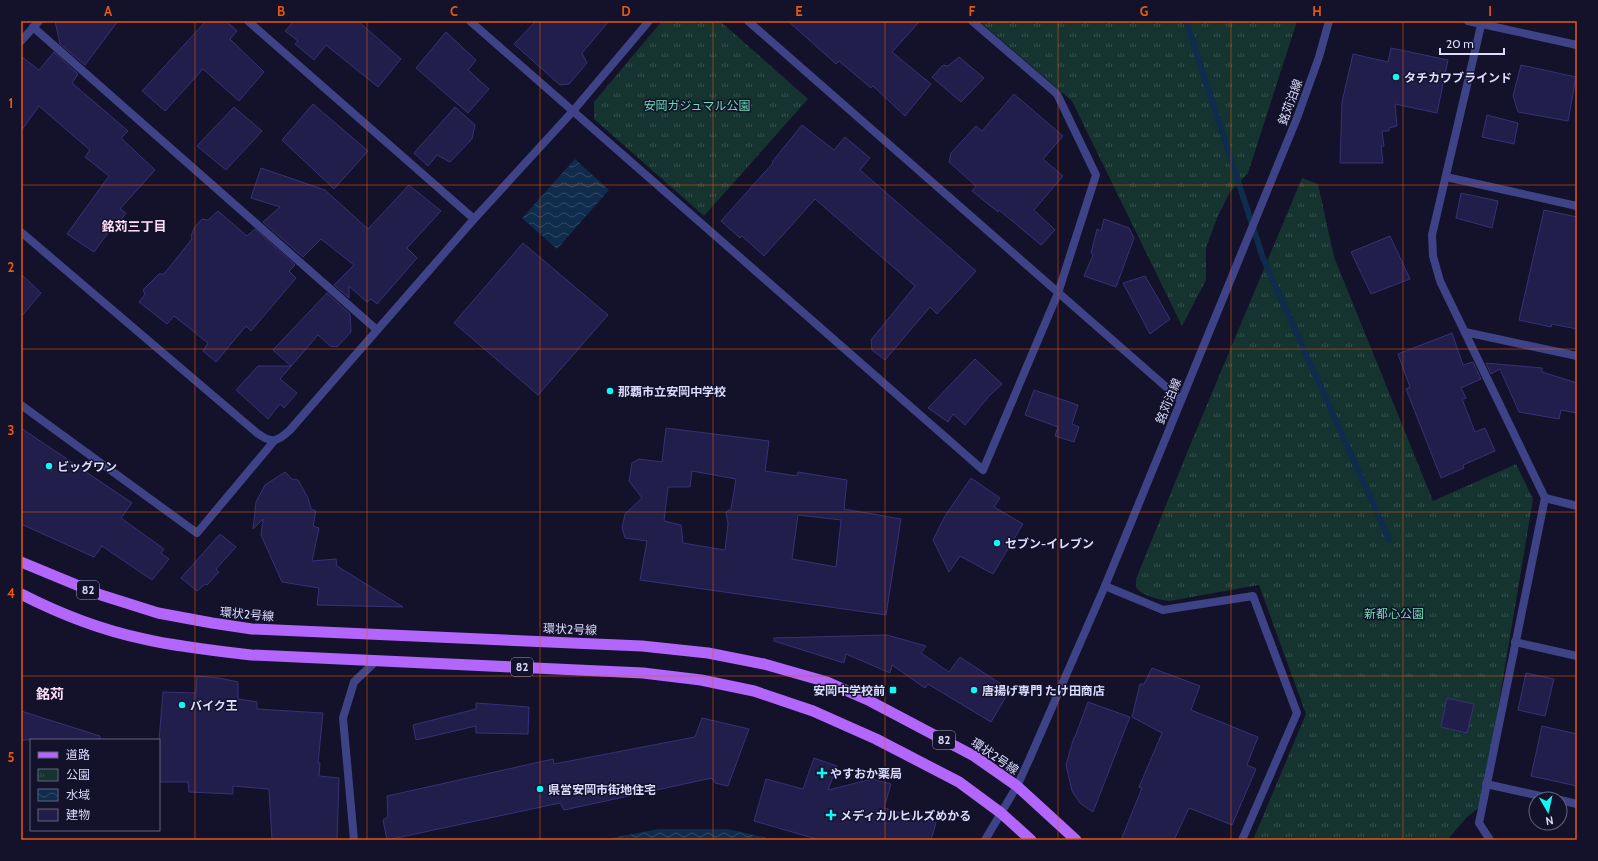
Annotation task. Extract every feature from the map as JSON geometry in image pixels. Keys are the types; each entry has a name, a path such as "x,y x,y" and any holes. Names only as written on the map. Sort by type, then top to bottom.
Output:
{"main road":[{"name":"環状2号線","path":"21,562 101,595 158,613 212,624 252,629 642,646 708,653 764,664 827,682 868,700 974,756 1016,786 1076,840"},
{"name":"82","path":"21,594 51,609 98,626 155,642 207,650 252,655 643,672 701,680 754,691 813,711 876,739 959,782 1001,813 1031,840"}],"street":[{"path":"248,21 474,219"},
{"path":"470,21 984,470 1058,293 1096,175 1057,94 972,21"},
{"path":"21,406 197,533 274,441 282,438 290,430 474,219 573,111 649,21"},
{"path":"748,21 1181,400"},
{"name":"銘苅泊線","path":"985,840 1016,786 1032,753 1104,586 1267,194 1308,89 1329,21"},
{"path":"1468,21 1482,22 1577,45"},
{"path":"1482,22 1432,235 1433,256 1440,281 1545,498 1479,823 1490,840"},
{"path":"21,41 36,24 377,330"},
{"path":"1446,177 1577,206"},
{"path":"21,232 257,433 265,439 274,441"},
{"path":"1465,332 1577,356"},
{"path":"1545,498 1577,506"},
{"path":"1104,586 1163,610 1253,596 1297,713 1242,840"},
{"path":"1515,642 1577,656"},
{"path":"354,840 343,718 354,682 376,661"},
{"path":"1486,784 1528,793"}],"green space":[{"name":"安岡ガジュマル公園","path":"662,21 720,21 808,99 704,216 594,119 594,102"},
{"path":"979,21 1297,21 1248,173 1230,192 1217,218 1206,248 1206,280 1182,326 1072,101"},
{"name":"新都心公園","path":"1302,178 1318,184 1334,257 1433,501 1516,464 1533,499 1482,805 1467,817 1448,839 1253,840 1306,714 1259,585 1169,601 1145,594 1136,586 1136,579 1191,443"}],"water":[{"path":"575,159 609,190 557,249 522,218"},
{"path":"659,829 728,829 776,840 601,840"}],"building":[{"path":"55,21 118,21 85,65 60,44"},
{"path":"206,21 226,21 237,31 230,39 264,72 239,101 203,69 165,111 142,91"},
{"path":"294,21 358,21 401,59 378,87 326,45 314,60 295,44 298,41 285,31"},
{"path":"536,21 609,21 582,53 587,63 569,84 560,85 514,44"},
{"path":"788,21 920,21 892,52 931,84 905,116 873,86 871,88 839,61 836,64"},
{"path":"446,32 476,60 468,70 489,89 468,113 416,68"},
{"path":"1391,48 1448,60 1437,113 1395,104 1397,126 1389,128 1389,131 1382,131 1384,146 1381,146 1383,163 1340,163 1342,102 1353,54 1388,62"},
{"path":"54,52 78,74 72,83 128,131 121,138 155,170 120,209 126,213 115,228 113,226 94,252 67,234 109,176 85,157 90,150 39,106 21,131 21,56 39,70"},
{"path":"959,57 984,78 961,102 932,77 943,65 948,66"},
{"path":"1521,65 1576,77 1568,121 1518,112 1513,96"},
{"path":"1014,94 1063,136 1043,159 1063,176 1034,210 1055,230 1041,245 999,210 998,212 972,191 976,186 949,162 951,153 976,126 982,131"},
{"path":"313,104 368,151 334,189 282,140"},
{"path":"234,107 262,131 226,170 197,146"},
{"path":"455,107 475,125 472,139 450,162 437,155 428,166 414,153"},
{"path":"1487,115 1518,123 1514,144 1482,137"},
{"path":"802,125 834,150 845,137 870,158 860,170 976,271 937,314 930,307 885,360 872,350 871,340 915,286 815,199 764,256 742,236 740,238 721,221 773,163 772,162"},
{"path":"261,168 325,190 368,229 409,185 441,211 407,248 417,258 377,304 371,299 367,302 349,286 349,298 334,285 354,265 321,239 303,257 263,222 280,207 251,198"},
{"path":"1461,193 1498,201 1492,228 1456,218"},
{"path":"1544,210 1577,217 1577,329 1552,324 1551,327 1519,320"},
{"path":"218,211 247,236 255,229 295,265 289,271 296,278 251,331 246,326 216,362 203,351 208,343 174,316 167,324 139,302 145,294 143,290 159,274 164,274 192,239 191,236 194,228 202,219 208,220"},
{"path":"1104,219 1129,228 1134,238 1116,287 1084,276 1093,255 1091,253 1097,229 1101,231"},
{"path":"1390,236 1410,279 1371,294 1351,252"},
{"path":"523,243 608,315 538,395 454,323"},
{"path":"21,274 41,293 21,317"},
{"path":"1145,276 1170,319 1150,334 1123,283"},
{"path":"327,293 350,314 351,332 337,347 330,346 318,335 280,379 297,393 284,408 280,404 268,419 236,390 258,366 291,366 273,350"},
{"path":"1452,333 1463,365 1473,362 1481,379 1461,388 1466,398 1462,399 1475,432 1485,428 1495,451 1463,465 1464,468 1441,478 1406,389 1410,387 1398,354"},
{"path":"975,359 1002,384 989,396 965,425 953,414 948,422 928,408"},
{"path":"1486,363 1542,368 1542,372 1577,383 1577,413 1561,410 1559,419 1519,412 1500,369 1491,374"},
{"path":"1034,390 1078,405 1072,424 1079,427 1074,442 1055,436 1058,427 1025,415"},
{"name":"ビッグワン","path":"21,428 132,503 121,518 164,549 161,553 169,559 152,580 102,546 94,557 21,524"},
{"path":"666,428 769,441 765,471 797,476 798,472 847,480 844,509 901,519 886,615 640,580 647,541 625,538 622,528 625,514 642,498 629,481 632,463 639,459 662,462","holes":["692,471 736,479 731,509 726,512 728,524 725,550 683,543 681,525 664,521 668,487 690,487","798,515 841,520 836,567 792,559"]},
{"path":"285,472 292,479 298,480 308,498 311,509 316,511 313,526 319,528 312,561 336,559 337,566 403,607 317,605 319,588 282,582 261,535 263,519 253,529 256,502 265,485"},
{"path":"971,478 1000,498 994,507 1023,524 993,574 960,556 949,572 933,540 945,516"},
{"path":"220,534 236,547 216,569 219,572 207,585 205,584 197,591 181,578"},
{"path":"887,635 926,646 921,653 949,672 960,657 1010,690 991,722 928,684 925,688 892,665 890,673 846,654 844,663 774,641 774,638"},
{"path":"1152,668 1200,686 1191,710 1258,737 1247,765 1256,769 1232,825 1189,808 1174,840 1121,840 1142,788 1139,787 1162,733 1132,717 1140,684 1144,684"},
{"path":"1526,673 1554,679 1545,716 1518,710"},
{"path":"197,676 219,678 238,682 238,699 257,702 257,709 323,713 318,763 320,763 319,776 339,778 337,840 272,840 269,789 233,786 233,794 189,792 188,782 160,782 159,739 163,692 196,693"},
{"path":"1447,698 1474,704 1467,733 1441,727"},
{"path":"1088,702 1130,717 1093,812 1080,803 1072,791 1066,765 1074,737"},
{"path":"476,703 529,707 528,734 476,733 476,726 416,740 413,725 476,709"},
{"path":"21,711 100,736 99,739 21,740"},
{"name":"県営安岡市街地住宅","path":"702,718 749,729 728,786 715,783 712,778 564,810 560,803 387,840 383,820 388,817 387,796 553,759 554,764 695,737"},
{"path":"1542,726 1577,734 1577,786 1531,776"},
{"name":"メディカルヒルズめかる","path":"814,758 837,766 828,790 872,779 891,784 884,808 936,823 931,840 820,840 754,821 766,779 803,789"}],"waterway":[{"path":"1186,21 1263,258 1389,539"}],"place":[{"name":"タチカワブラインド","path":"1396,77"},
{"name":"那覇市立安岡中学校","path":"610,391"},
{"name":"ビッグワン","path":"49,466"},
{"name":"セブン-イレブン","path":"997,543"},
{"name":"安岡中学校前","path":"893,690"},
{"name":"唐揚げ専門 たけ田商店","path":"974,690"},
{"name":"バイク王","path":"182,705"},
{"name":"やすおか薬局","path":"822,773"},
{"name":"県営安岡市街地住宅","path":"540,789"},
{"name":"メディカルヒルズめかる","path":"831,815"}],"district":[{"name":"銘苅三丁目","path":"134,226"},
{"name":"銘苅","path":"50,694"}]}
